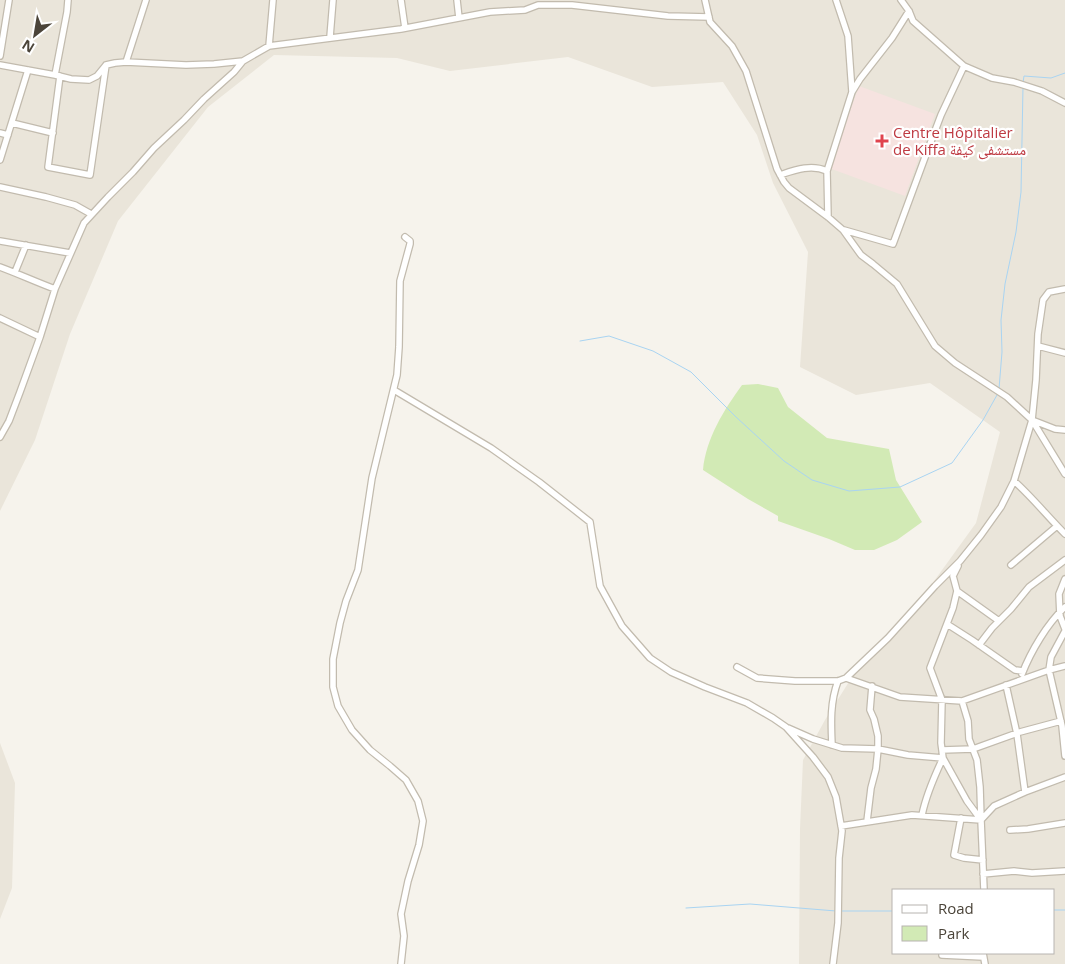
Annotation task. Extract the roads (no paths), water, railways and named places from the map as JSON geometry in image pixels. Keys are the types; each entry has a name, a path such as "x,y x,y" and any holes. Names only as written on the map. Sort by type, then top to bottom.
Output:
{"street":[{"path":"0,56 3,22 9,0"},
{"path":"68,0 48,167 90,175 106,65"},
{"path":"126,62 146,0"},
{"path":"269,46 273,0"},
{"path":"330,37 333,0"},
{"path":"401,0 405,28"},
{"path":"456,0 459,18"},
{"path":"530,0 530,8"},
{"path":"705,0 710,22 732,46 746,71 780,175 789,188 828,216 843,230 861,256 896,284 935,346 954,363 1006,398 1032,420 1054,429 1065,430"},
{"path":"836,0 848,36 852,92"},
{"path":"901,0 913,21 964,66 992,78 1014,82 1042,91 1065,103"},
{"path":"0,437 12,414 55,289 84,223 154,148 234,72 243,61 269,46 405,28 490,12 525,10 538,5 565,3 668,16 709,17"},
{"path":"828,216 827,171 852,92 892,38 909,11"},
{"path":"0,65 71,79 89,80 97,76 106,65 115,62 186,65 243,61"},
{"path":"843,230 893,244 941,115 964,66"},
{"path":"0,160 28,70"},
{"path":"12,123 53,133"},
{"path":"0,133 8,135"},
{"path":"780,175 807,168 827,171"},
{"path":"0,187 75,205 92,214"},
{"path":"401,964 404,936 401,914 408,881 419,845 423,821 422,814 418,801 406,780 370,750 352,730 338,706 332,687 333,659 340,623 358,570 372,478 398,375 400,281 410,244 410,241 405,237"},
{"path":"0,242 70,253"},
{"path":"15,272 26,245"},
{"path":"0,268 15,272 55,289"},
{"path":"737,667 757,678 838,681 846,678 888,638 960,562 1001,508 1014,481 1032,420 1038,334 1043,300 1048,292 1065,289"},
{"path":"0,318 40,337"},
{"path":"1038,346 1065,353"},
{"path":"394,390 491,448 539,482 590,522 600,586 622,626 650,658 671,672 747,702 786,727 813,739 842,748 878,749 908,755 943,758"},
{"path":"1032,420 1065,474"},
{"path":"1014,481 1065,534"},
{"path":"1011,565 1057,526"},
{"path":"978,645 1029,587 1065,560"},
{"path":"960,562 954,576 957,591 953,608 930,668 942,700 941,743 943,758 966,801 981,820"},
{"path":"1065,579 1059,594 1062,623 1065,630 1051,658 1049,670 1061,720 1065,756"},
{"path":"957,591 999,620"},
{"path":"1059,594 1065,597"},
{"path":"1020,680 1027,660 1062,610"},
{"path":"947,624 1015,670 1023,671"},
{"path":"846,678 900,696 962,701 1065,666"},
{"path":"832,745 831,717 834,691 838,681"},
{"path":"1006,685 1017,734 1025,792"},
{"path":"867,821 878,749 878,736 870,710 872,686"},
{"path":"962,701 968,720 970,739 977,760 980,787 984,889"},
{"path":"942,750 973,750 1061,720"},
{"path":"786,727 814,757 828,777 836,797 842,831 839,858 838,923 833,964"},
{"path":"922,815 924,803 934,775 943,758"},
{"path":"981,820 994,806 1065,777"},
{"path":"841,826 912,815 981,820"},
{"path":"961,818 954,855 983,860"},
{"path":"1010,830 1065,823"},
{"path":"983,874 1000,871 1032,873 1065,871"},
{"path":"942,955 983,955 985,964"}],"waterway":[{"path":"1023,83 1024,76 1051,78 1065,73"},
{"path":"999,389 1002,352 1001,320 1005,284 1016,232 1021,192 1023,87"},
{"path":"580,341 609,336 653,351 691,372 784,461 812,480 849,491 900,487 952,463 983,420 997,395"},
{"path":"686,908 750,904 836,911"},
{"path":"1055,910 1065,910"},
{"path":"840,911 892,911"}],"place":[{"name":"Centre Hôpitalier de Kiffa مستشفى كيفة","path":"882,141"}]}
